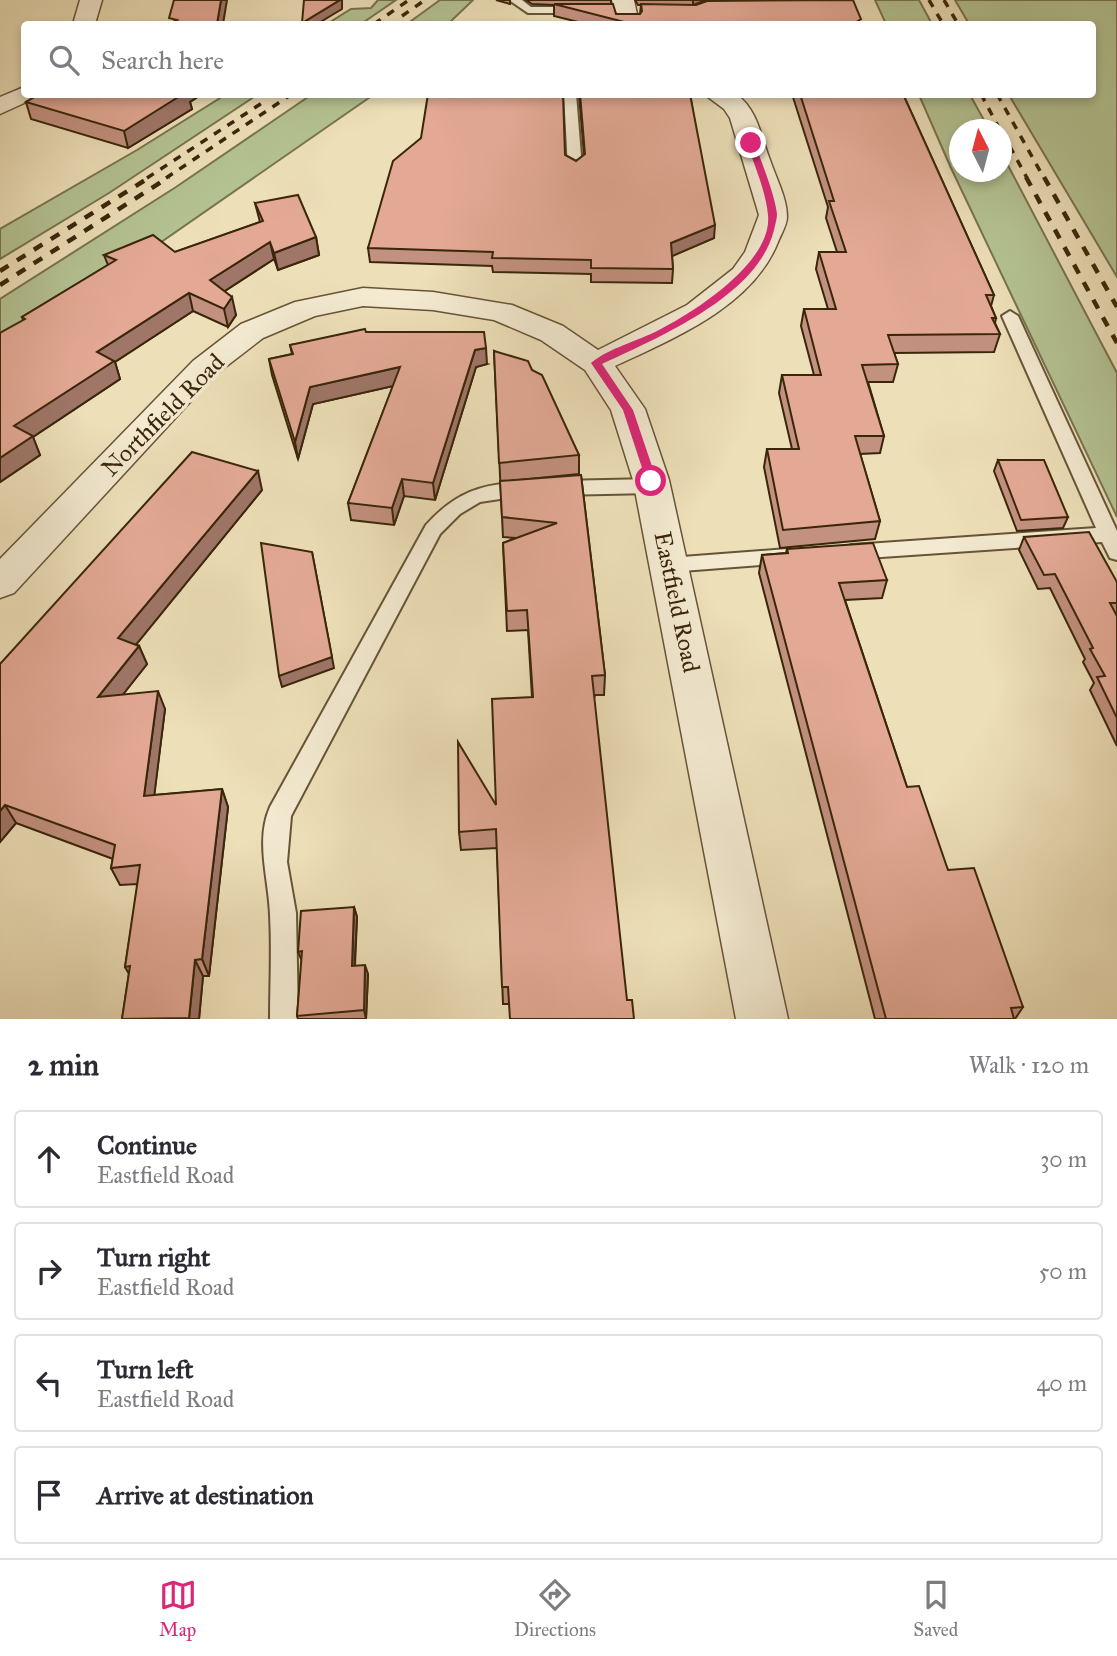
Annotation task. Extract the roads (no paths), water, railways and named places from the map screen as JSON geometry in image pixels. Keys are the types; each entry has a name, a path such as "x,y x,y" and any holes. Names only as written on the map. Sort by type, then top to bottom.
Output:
{"street":[{"path":"85,21 91,0"},
{"path":"596,363 663,332 711,303 743,274 765,247 773,216 740,109 724,98"},
{"name":"Northfield Road","path":"0,583 204,368 252,331 306,309 363,297 433,301 502,312 552,332 596,363"},
{"name":"Eastfield Road","path":"596,363 628,410 652,486 762,1019"}],"lane":[{"path":"515,0 528,10 598,10"},
{"path":"570,98 575,168"},
{"path":"838,553 1113,543 1010,316"},
{"path":"284,1019 283,913 275,862 279,815 433,530 453,507 477,494 512,489 652,486"},
{"path":"669,565 810,555"}],"railway":[{"path":"378,21 409,0"},
{"path":"402,16 425,0"},
{"path":"929,0 941,21"},
{"path":"944,0 956,21"},
{"path":"166,178 286,98"},
{"path":"983,98 994,119"},
{"path":"999,98 1044,178"},
{"path":"147,178 265,101"},
{"path":"1012,150 1027,178"},
{"path":"0,271 150,177"},
{"path":"0,285 169,177"},
{"path":"1026,177 1117,343"},
{"path":"1044,177 1117,307"}]}
